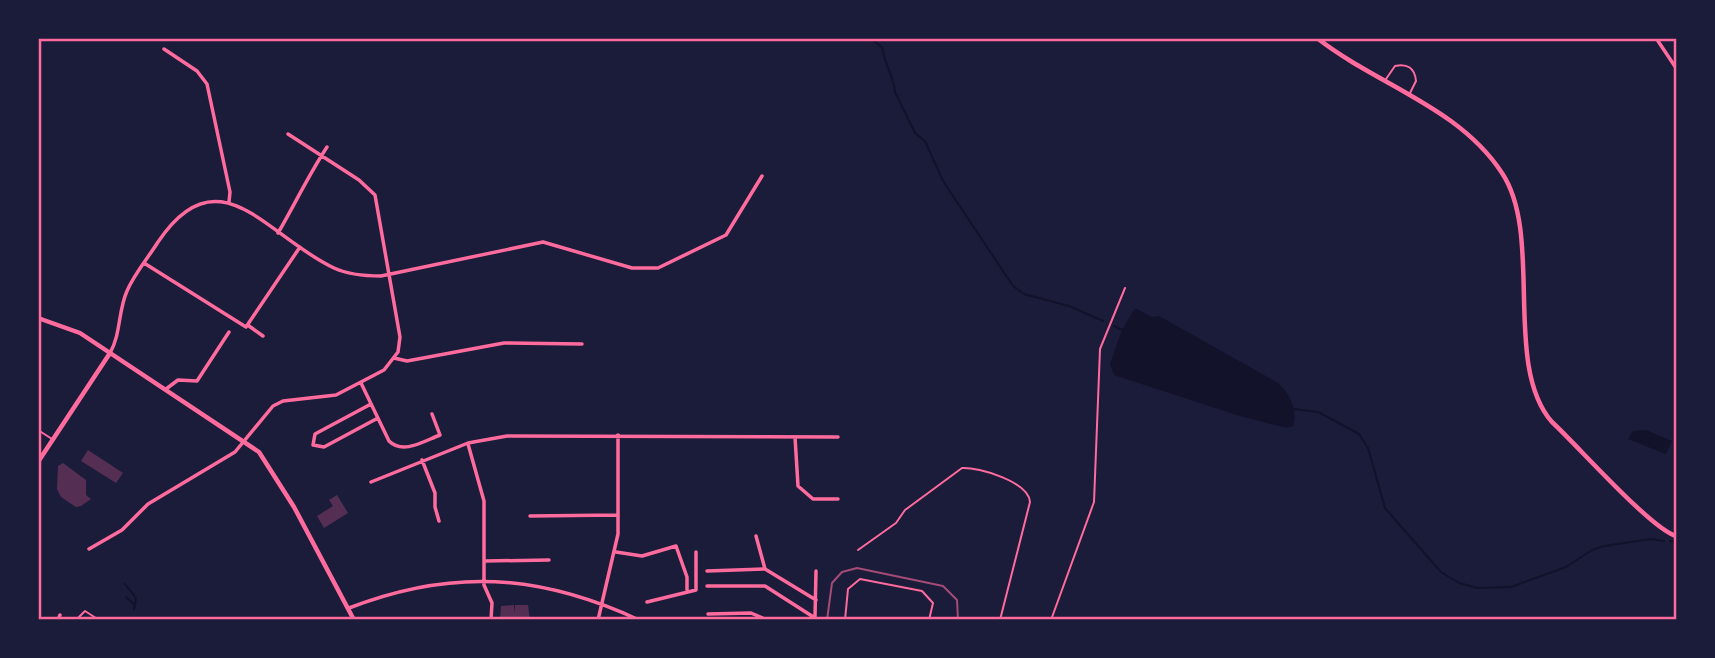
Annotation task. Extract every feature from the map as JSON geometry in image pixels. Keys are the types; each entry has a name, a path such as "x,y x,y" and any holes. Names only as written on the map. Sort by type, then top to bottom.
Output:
{"street":[{"path":"1317,38 1454,122 1504,176 1520,228 1522,298 1532,377 1544,413 1662,529 1676,536"},
{"path":"1657,38 1676,68"},
{"path":"164,49 197,71 207,84 230,192 229,202"},
{"path":"89,549 122,530 141,509 246,442 277,404 336,395 384,370 394,358 400,337 375,195 359,180 288,134"},
{"path":"278,233 299,198 300,188 327,148"},
{"path":"38,462 117,341 127,292 171,223 184,209 208,200 229,202 342,271 368,276 390,274 542,242 632,268 658,268 726,235 762,176"},
{"path":"249,326 300,247"},
{"path":"145,263 263,336"},
{"path":"38,317 70,328 246,442 272,470 354,620"},
{"path":"166,389 178,380 197,381 229,332"},
{"path":"394,358 407,361 510,343 582,344"},
{"path":"361,383 391,444 404,448 440,435 432,414"},
{"path":"371,404 315,433 313,444 324,446 378,418"},
{"path":"598,620 616,552 618,435"},
{"path":"371,482 468,443 507,436 838,437"},
{"path":"795,437 798,485 813,499 838,499"},
{"path":"468,443 484,501 484,580 492,603 491,620"},
{"path":"422,460 435,493 439,521"},
{"path":"530,516 618,515"},
{"path":"756,536 765,569"},
{"path":"616,552 642,556 676,546 687,577 687,590"},
{"path":"648,602 697,589 696,552"},
{"path":"484,561 549,560"},
{"path":"707,571 765,569 816,600"},
{"path":"815,619 816,571"},
{"path":"349,608 410,588 484,580 537,584 603,603 639,620"},
{"path":"707,586 765,586 815,619"},
{"path":"708,614 751,613 767,620"}],"lane":[{"path":"1385,80 1395,66 1406,65 1416,76 1409,94"},
{"path":"1051,620 1094,502 1100,349 1125,288"},
{"path":"38,430 54,440"},
{"path":"858,550 896,523 905,510 962,468 1004,478 1026,492 1030,502 1000,620"},
{"path":"845,620 848,589 860,579 922,590 933,603 929,620"},
{"path":"76,620 85,611 99,620"}],"shaded area":[{"path":"1135,308 1152,317 1159,316 1278,383 1292,403 1293,426 1287,428 1240,416 1114,375 1110,364 1122,330"},
{"path":"1646,430 1672,441 1666,454 1628,439 1633,431"}],"building":[{"path":"88,450 123,473 116,483 81,461"},
{"path":"63,463 86,480 86,495 91,499 81,506 76,507 61,497 57,489 58,466"},
{"path":"337,495 348,513 324,528 317,516 333,506 329,500"},
{"path":"514,605 515,613 515,605 528,605 530,620 500,620 501,606"}],"waterway":[{"path":"870,38 882,47 895,92 915,133 925,141 943,181 1013,286 1024,294 1069,306 1103,321"},
{"path":"1114,326 1122,330"},
{"path":"1294,409 1318,412 1359,434 1368,448 1385,508 1441,572 1459,583 1477,588 1511,587 1566,567 1592,550 1604,546 1651,539 1664,541"},
{"path":"1670,541 1676,542"},
{"path":"125,584 136,598 134,609"},
{"path":"126,597 135,605"}],"tram line":[{"path":"827,620 832,583 842,572 857,568 943,586 957,600 958,620"}]}
